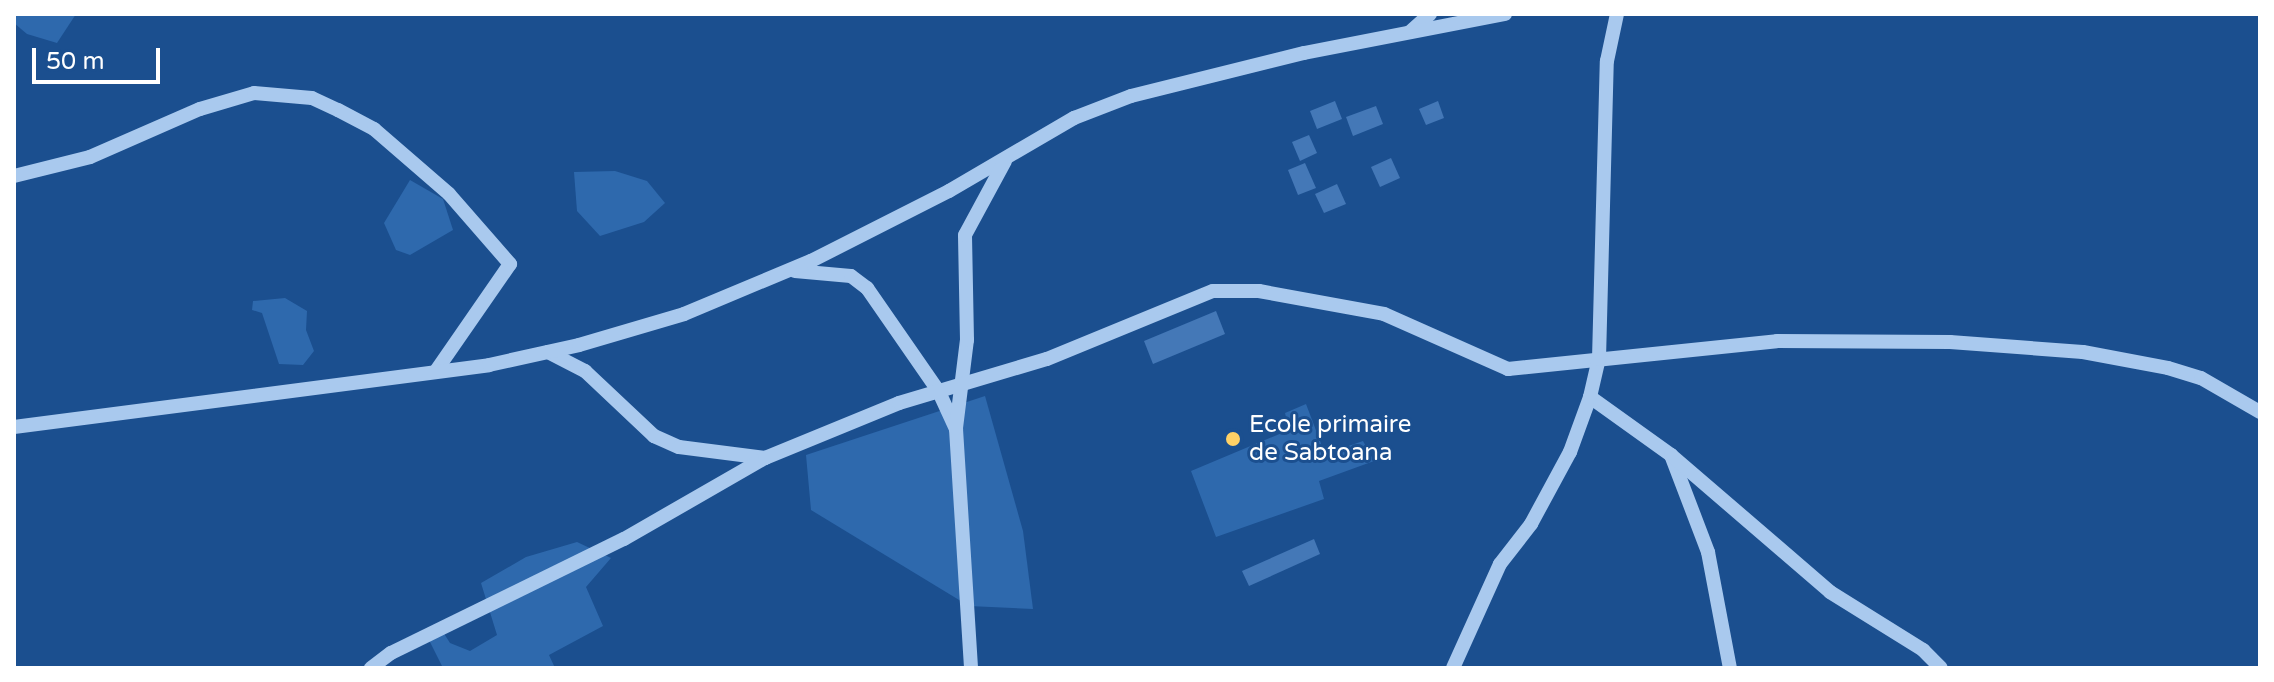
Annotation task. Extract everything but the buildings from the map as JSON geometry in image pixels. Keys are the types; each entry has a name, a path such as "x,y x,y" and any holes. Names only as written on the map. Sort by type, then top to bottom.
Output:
{"street":[{"path":"1409,32 1430,14"},
{"path":"14,427 436,371 548,352 684,314 785,271 1010,155 1074,118 1131,96 1409,32 1505,14"},
{"path":"1453,668 1500,564 1531,524 1570,452 1590,397 1599,359 1607,61 1617,14"},
{"path":"14,176 90,157 200,109 254,93 312,98 338,110 374,129 449,194 510,264 436,371"},
{"path":"971,668 956,429 967,340 965,235 1010,155"},
{"path":"785,271 830,272 851,276 867,288 939,392 956,429"},
{"path":"371,668 391,653 624,539 765,458 939,392 1047,359 1213,291 1238,289 1384,314 1508,369 1777,341 1898,339 2083,352 2201,378 2260,412"},
{"path":"548,352 585,371 654,436 679,447 765,458"},
{"path":"1590,397 1671,455 1830,592 1923,650 1941,668"},
{"path":"1671,455 1708,552 1730,668"}],"shaded area":[{"path":"14,14 76,14 57,43 27,34 14,23"},
{"path":"615,171 647,181 665,203 644,222 600,236 577,211 574,172"},
{"path":"410,180 443,199 453,230 410,255 396,250 384,223"},
{"path":"285,298 307,311 306,330 314,351 303,365 279,364 262,313 252,310 253,301"},
{"path":"985,396 1023,531 1033,609 969,606 811,510 806,455"},
{"path":"1306,404 1325,454 1363,441 1374,461 1319,481 1324,499 1216,537 1191,471 1289,430 1285,413"},
{"path":"577,542 611,558 586,587 603,626 549,655 555,668 443,668 428,638 443,632 450,643 470,651 497,635 481,583 526,557"}],"place":[{"name":"Ecole primaire de Sabtoana","path":"1233,439"}]}
